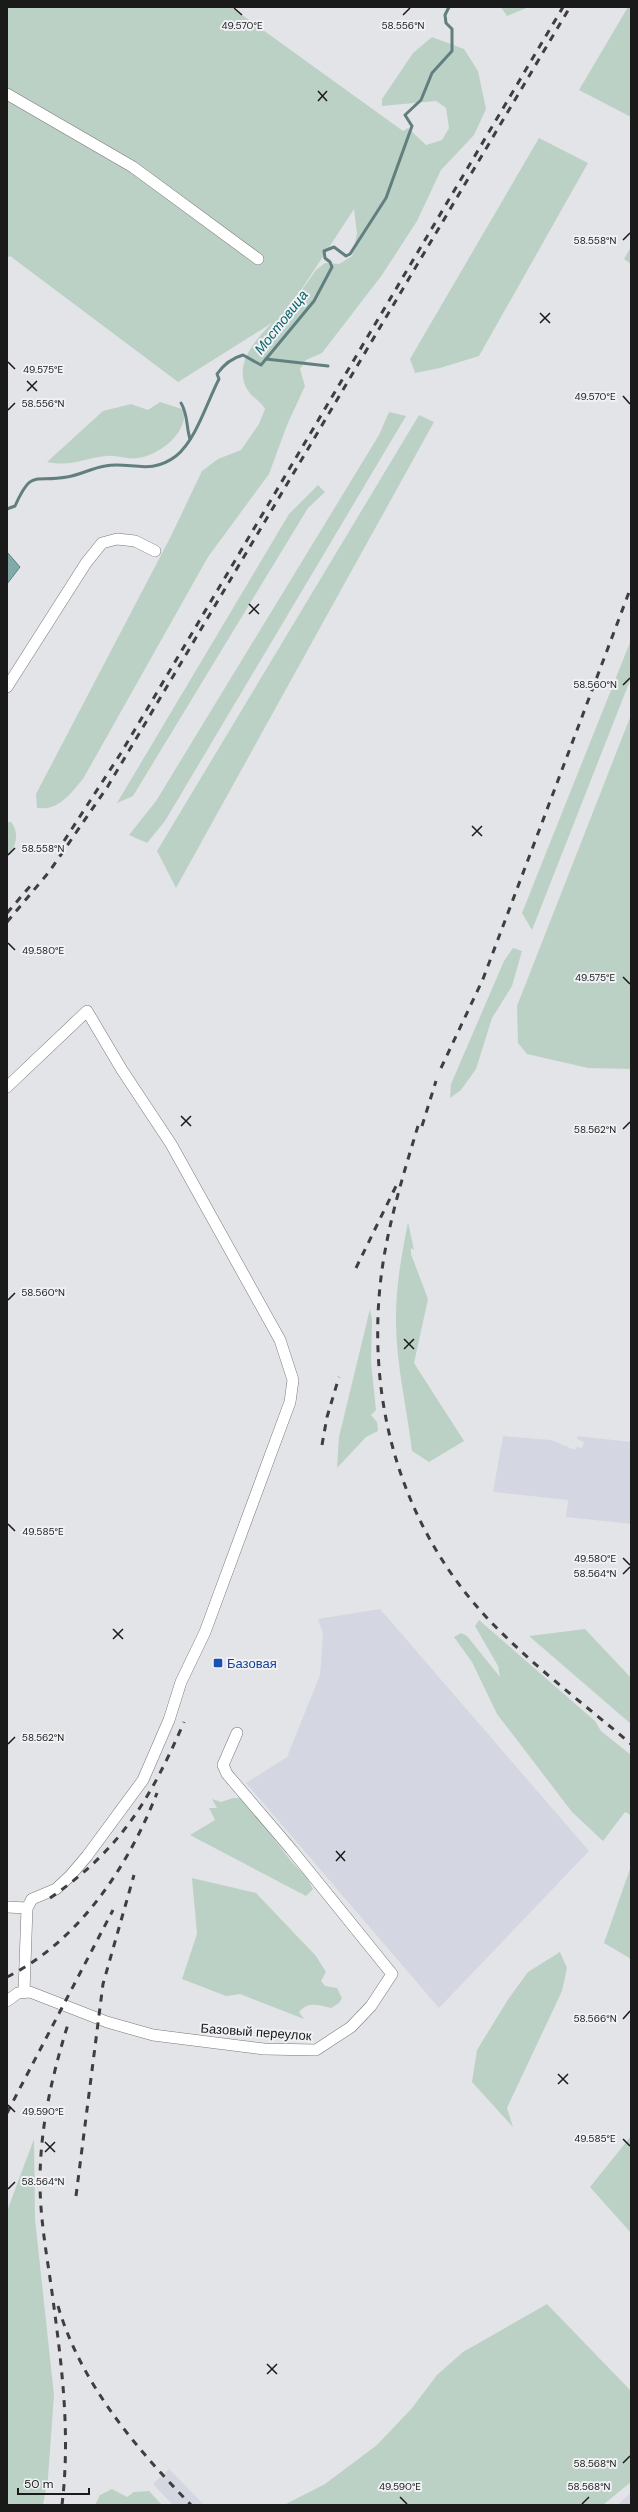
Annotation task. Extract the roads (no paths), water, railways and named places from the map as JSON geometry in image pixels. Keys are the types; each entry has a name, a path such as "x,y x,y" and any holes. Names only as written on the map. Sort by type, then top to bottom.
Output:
{"street":[{"path":"7,94 133,167 258,259"},
{"path":"7,687 86,563 102,543 117,539 135,541 155,551"},
{"path":"7,1087 87,1011 122,1070 171,1144 280,1340 291,1370 292,1390 205,1632 181,1682 169,1720 143,1780 87,1856 70,1876 56,1889 32,1899 27,1908 24,1992 7,2001"},
{"name":"Базовый переулок","path":"24,1992 37,1993 107,2022 137,2031 182,2040 264,2049 316,2050 351,2028 371,2006 392,1974 291,1849 227,1774 223,1765 237,1733"},
{"path":"7,1907 27,1908"}],"water":[{"path":"7,552 20,567 7,584"}],"waterway":[{"name":"Мостовица","path":"7,509 15,506 26,486 35,480 67,477 105,466 123,465 149,467 167,462 183,449 195,431 219,379 217,374 222,367 228,362 243,355 261,365 314,301 332,267 330,262 325,258 324,251 334,247 346,256 350,254 386,198 412,126 405,115 421,100 432,73 452,51 452,29 446,23 445,15 449,7"},
{"path":"266,359 328,366"},
{"path":"181,403 185,411 190,439"}],"railway":[{"path":"64,841 121,753 563,7"},
{"path":"7,922 49,872 108,786 570,7"},
{"path":"441,1068 483,979 631,587"},
{"path":"7,913 32,884"},
{"path":"422,1126 436,1081"},
{"path":"418,1126 399,1190 384,1255 379,1298 378,1342 381,1386 388,1430 400,1472 416,1512 436,1551 461,1587 506,1638 631,1744"},
{"path":"356,1268 398,1182"},
{"path":"322,1445 327,1417 339,1377"},
{"path":"50,1898 75,1880 96,1861 131,1821 159,1776 184,1722"},
{"path":"7,1977 33,1962 57,1943 98,1899 116,1874 131,1848 157,1793"},
{"path":"76,2196 103,1984 134,1875"},
{"path":"7,2113 113,1910"},
{"path":"62,2505 65,2477 64,2395 42,2221 40,2182 42,2141 48,2102 68,2024"},
{"path":"58,2306 68,2335 95,2388 130,2437 191,2505"}],"place":[{"name":"Базовая","path":"218,1663"}]}
